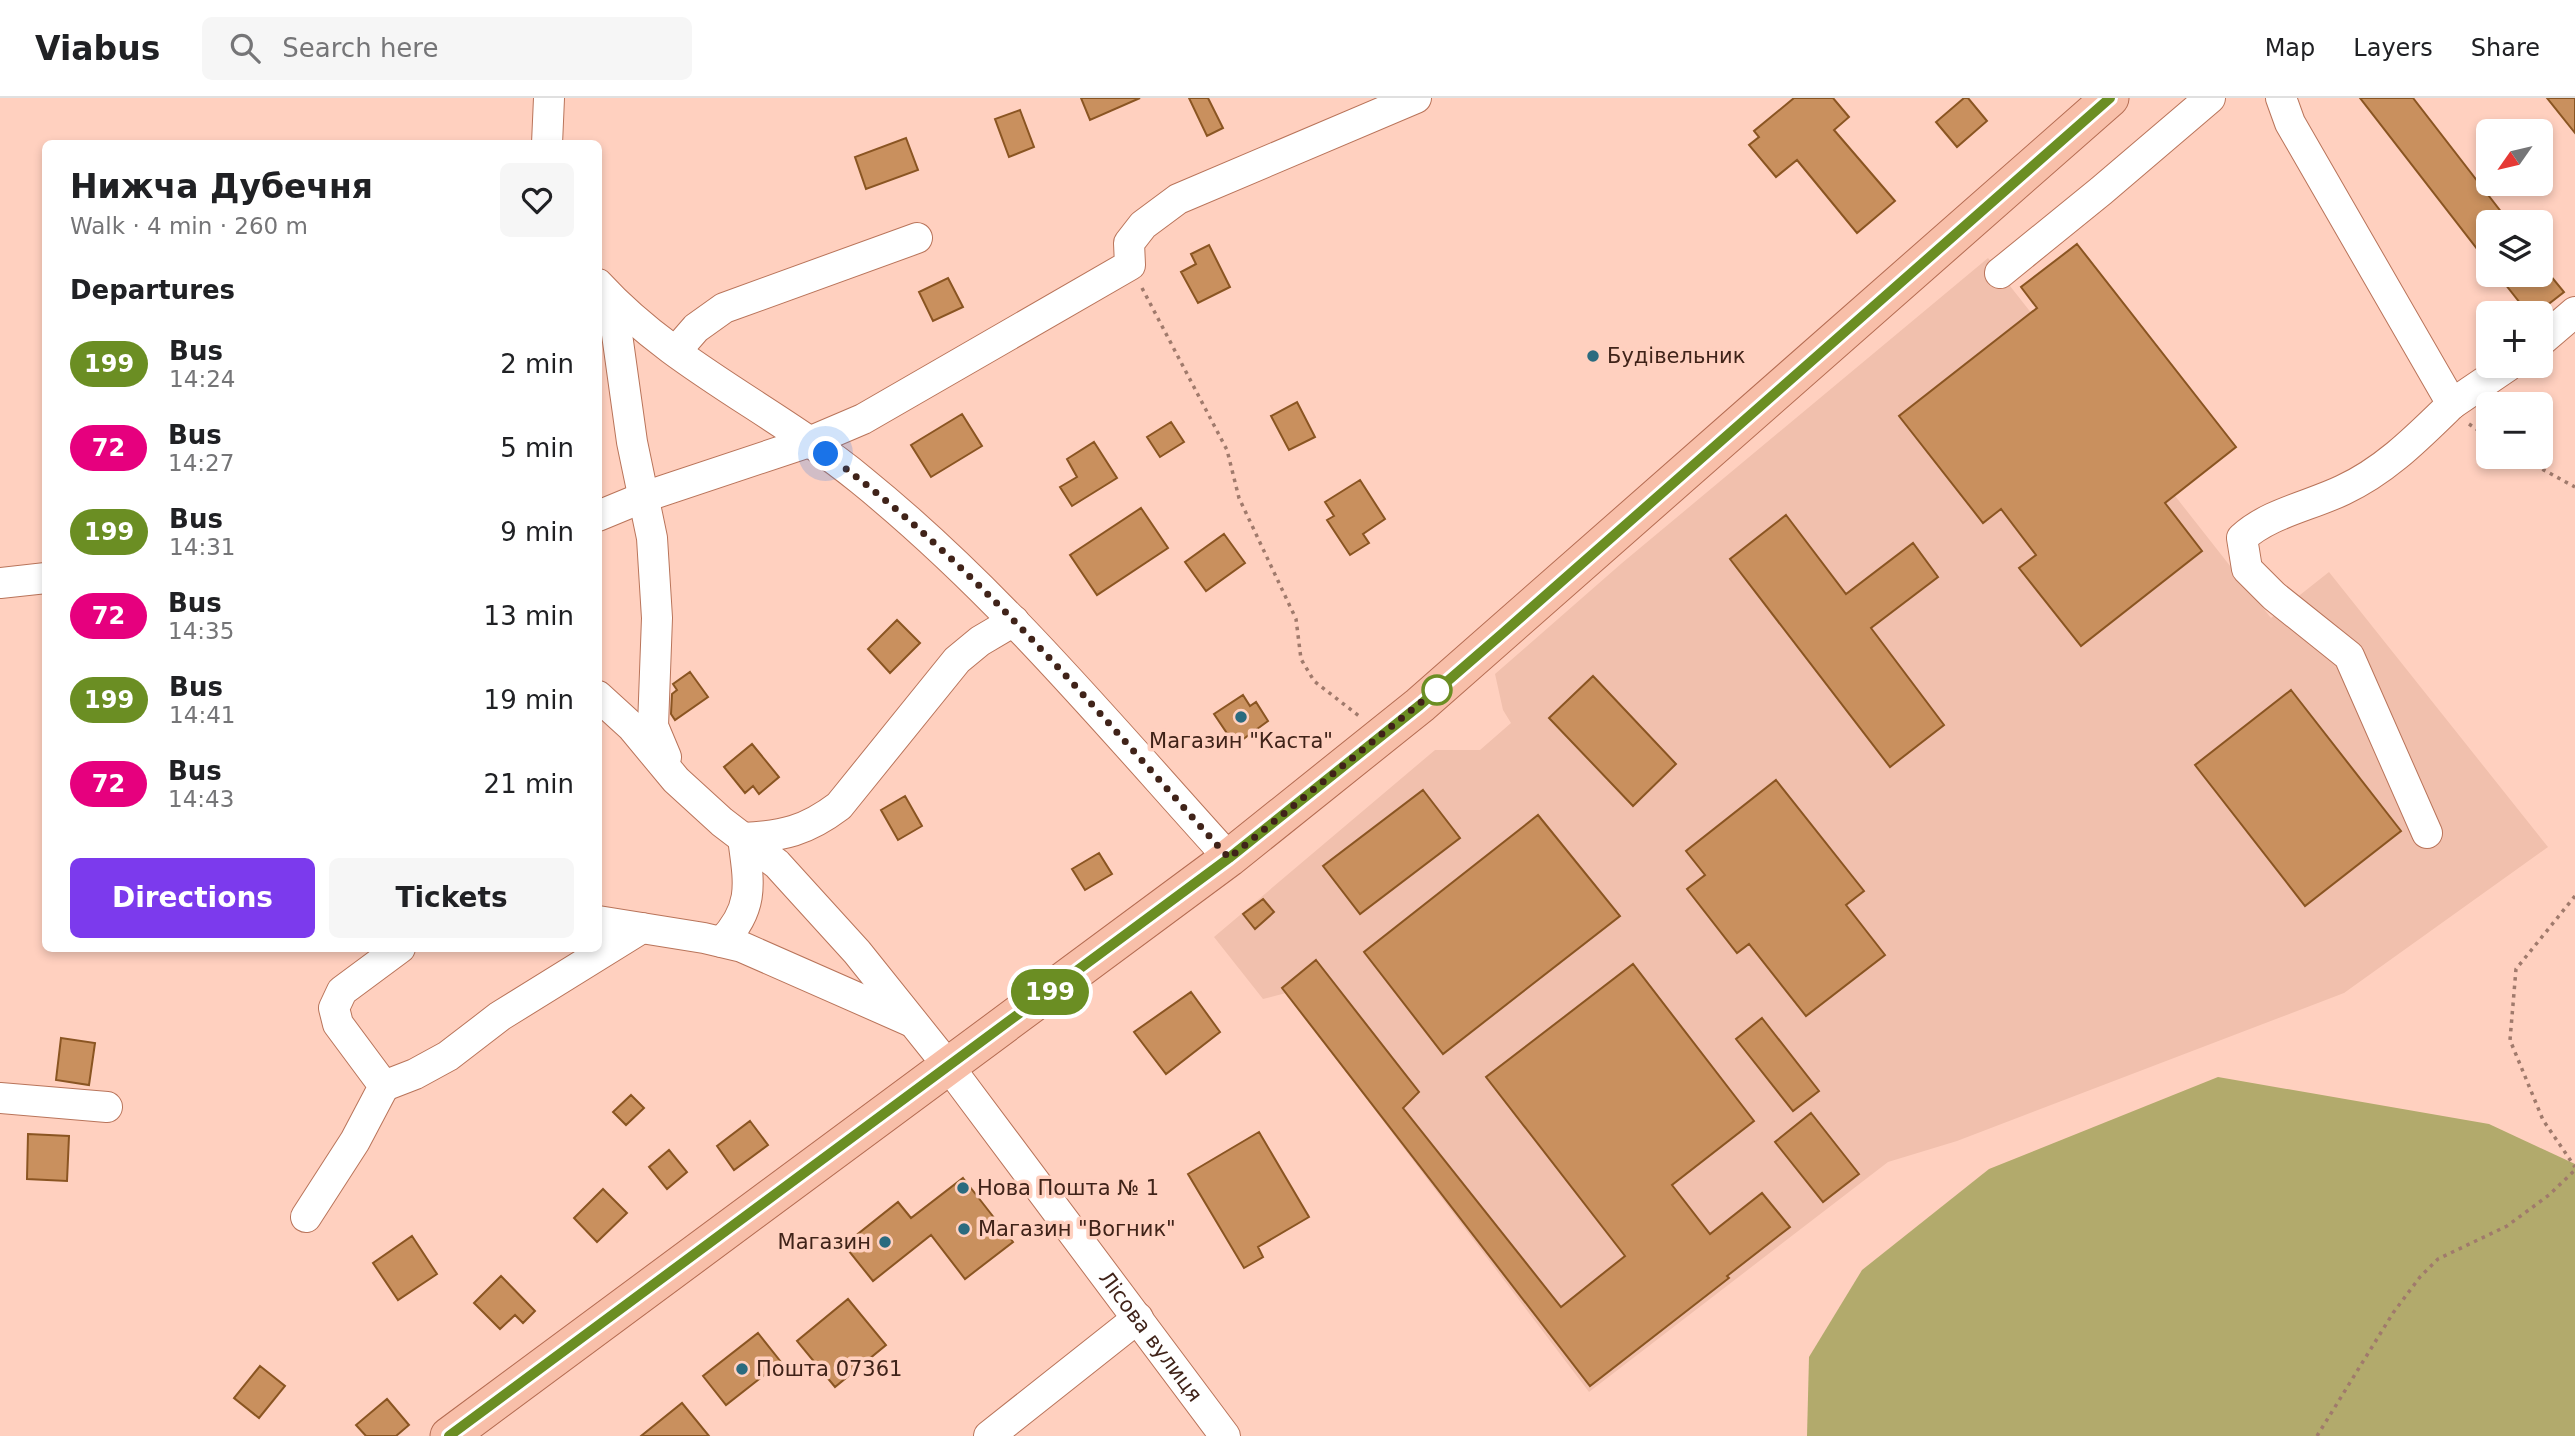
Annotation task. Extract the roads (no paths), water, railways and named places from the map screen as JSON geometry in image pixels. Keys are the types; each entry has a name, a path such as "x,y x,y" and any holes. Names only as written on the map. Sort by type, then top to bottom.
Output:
{"main road":[{"path":"449,1436 1229,858 1535,606 2110,98"}],"street":[{"path":"547,140 549,98"},
{"path":"602,514 644,497 809,442 863,419 1130,265 1129,243 1143,225 1178,199 1416,98"},
{"path":"2000,273 2210,98"},
{"path":"2281,98 2290,123 2452,404"},
{"path":"676,351 696,328 723,308 917,238"},
{"path":"602,288 655,337 809,442 870,488 932,542 1014,621 1229,858"},
{"path":"602,292 616,327 632,442 652,538 657,618 653,726 676,779"},
{"path":"2553,331 2575,312"},
{"path":"2427,833 2350,656 2274,596 2246,569 2242,538 2254,527 2345,490 2398,457 2452,404 2490,378"},
{"path":"0,583 42,578"},
{"path":"722,942 736,928 746,908 749,883 743,838 776,836 802,830 839,806 957,660 980,641 1014,621"},
{"name":"Лісова вулиця","path":"602,700 632,727 676,779 777,864 814,903 949,1067 1225,1436"},
{"path":"602,923 722,942 764,956 914,1023"},
{"path":"306,1217 355,1141 384,1086 415,1074 448,1056 500,1016 642,928"},
{"path":"384,1086 338,1024 334,1008 342,991 395,952"},
{"path":"0,1098 107,1107"},
{"path":"989,1436 1138,1318"}],"place":[{"name":"Будівельник","path":"1593,356"},
{"name":"Магазин \"Каста\"","path":"1241,717"},
{"name":"Нова Пошта № 1","path":"963,1188"},
{"name":"Магазин \"Вогник\"","path":"964,1229"},
{"name":"Магазин","path":"885,1242"},
{"name":"Пошта 07361","path":"742,1369"}]}
